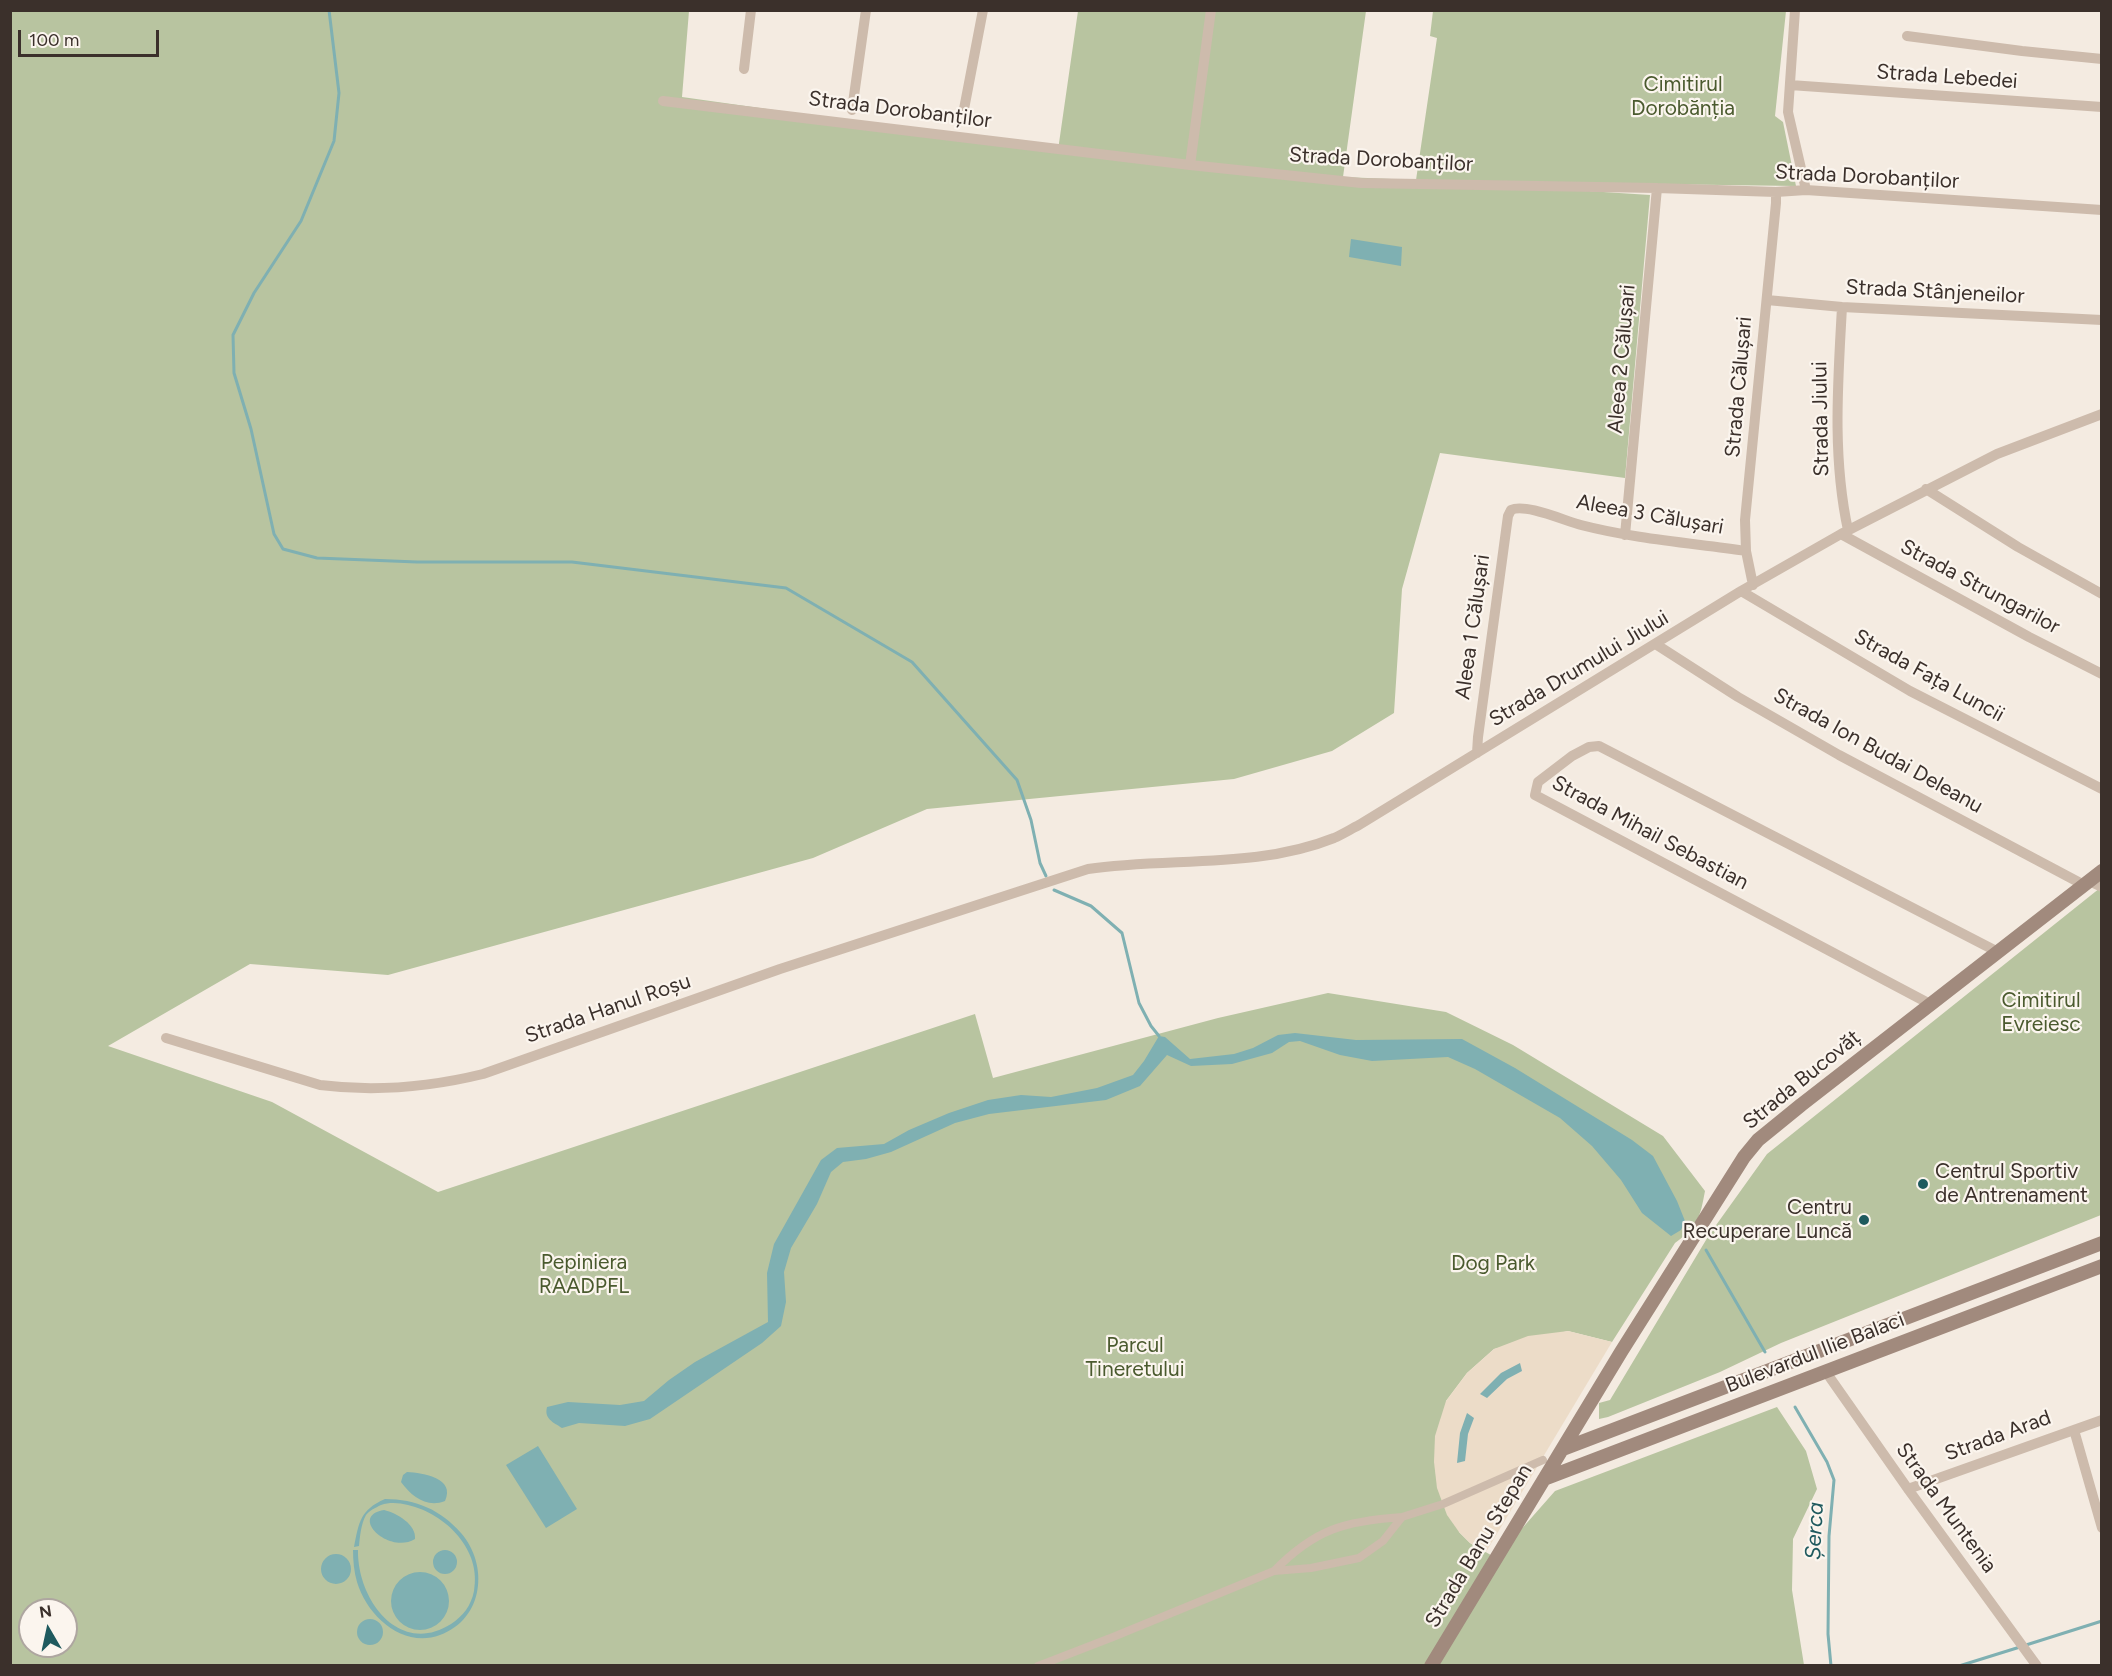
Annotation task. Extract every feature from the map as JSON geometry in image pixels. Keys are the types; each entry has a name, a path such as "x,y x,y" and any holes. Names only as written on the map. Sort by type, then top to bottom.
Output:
{"main road":[{"name":"Strada Bucovăț","path":"1563,1449 1621,1352 1744,1157 1777,1124 1998,952 2092,884 2102,871"},
{"name":"Bulevardul Ilie Balaci","path":"1563,1449 2102,1243"},
{"name":"Bulevardul Ilie Balaci","path":"1544,1479 2102,1266"},
{"name":"Strada Banu Stepan","path":"1431,1665 1563,1449"}],"street":[{"path":"744,69 751,10"},
{"path":"852,110 866,10"},
{"path":"964,109 983,10"},
{"path":"1190,165 1211,10"},
{"path":"1795,10 1788,112 1806,190"},
{"path":"1907,36 2102,59"},
{"name":"Strada Lebedei","path":"1790,85 2102,107"},
{"name":"Strada Dorobanților","path":"663,101 1190,165 1361,183 1776,192 1806,190 2102,210"},
{"name":"Aleea 2 Călușari","path":"1625,535 1657,188"},
{"name":"Strada Călușari","path":"1753,585 1746,551 1745,520 1776,192"},
{"name":"Strada Stânjeneilor","path":"1767,300 1842,307 2102,320"},
{"name":"Strada Jiului","path":"1842,307 1837,448 1845,532"},
{"name":"Strada Drumului Jiului","path":"1055,881 1088,869 1124,864 1245,857 1276,853 1334,838 1657,645 1742,591 1845,532 1998,454 2102,414"},
{"path":"1926,489 2018,547 2102,594"},
{"name":"Aleea 3 Călușari","path":"1513,509 1522,507 1625,535 1746,551"},
{"name":"Aleea 1 Călușari","path":"1478,753 1478,737 1508,516 1513,509"},
{"name":"Strada Strungarilor","path":"1845,532 2028,637 2102,674"},
{"name":"Strada Fața Luncii","path":"1742,591 1910,692 2102,789"},
{"name":"Strada Ion Budai Deleanu","path":"1657,645 1738,697 1839,755 2092,884"},
{"name":"Strada Mihail Sebastian","path":"1930,1004 1535,795 1538,782 1572,756 1589,747 1599,746 1998,952"},
{"name":"Strada Hanul Roșu","path":"166,1038 320,1085 342,1088 404,1088 445,1084 483,1074 780,969 1055,881"},
{"name":"Strada Muntenia","path":"1826,1372 1908,1489 2037,1665"},
{"name":"Strada Arad","path":"1908,1489 2102,1420"},
{"path":"2074,1430 2102,1528"},
{"path":"1274,1571 1302,1546 1340,1525 1402,1517 1443,1504 1543,1460"},
{"path":"1038,1665 1274,1571 1311,1568 1359,1558 1383,1541 1402,1517"}],"green space":[{"path":"11,11 689,11 682,97 1058,150 1078,11 1366,11 1343,177 1416,180 1437,38 1430,36 1433,11 1786,11 1775,116 1783,122 1796,186 1434,181 1650,195 1625,478 1440,453 1402,589 1394,713 1332,751 1234,779 927,809 813,858 388,975 250,964 108,1046 272,1102 438,1192 975,1014 993,1078 1218,1018 1328,993 1446,1012 1513,1045 1663,1136 1705,1191 1697,1221 1689,1232 1675,1243 1612,1342 1568,1331 1494,1349 1467,1373 1446,1401 1459,1532 1470,1543 1496,1558 1555,1491 1777,1407 1806,1451 1817,1489 1793,1539 1792,1590 1804,1665 11,1666"},
{"name":"Centrul Sportiv de Antrenament","path":"2100,888 2101,1215 1781,1343 1720,1372 1599,1419 1599,1403 1610,1400 1709,1235 1767,1154"}],"shaded area":[{"path":"1568,1331 1612,1342 1486,1552 1470,1543 1459,1532 1447,1515 1437,1488 1434,1462 1435,1436 1446,1401 1467,1373 1494,1349 1528,1336"}],"water":[{"path":"1351,239 1402,247 1401,266 1349,257"},
{"path":"1295,1033 1356,1040 1462,1039 1515,1068 1632,1140 1653,1156 1685,1221 1681,1230 1671,1236 1642,1213 1621,1180 1592,1146 1560,1118 1475,1069 1448,1057 1372,1061 1340,1055 1300,1041 1289,1042 1272,1053 1232,1064 1191,1066 1167,1055 1140,1086 1106,1100 989,1114 955,1123 891,1152 843,1162 831,1172 817,1204 791,1248 784,1272 786,1302 781,1326 762,1343 650,1419 625,1426 579,1423 562,1428 548,1417 547,1407 568,1402 620,1405 644,1401 695,1362 768,1322 767,1273 774,1244 821,1160 837,1148 884,1144 909,1130 949,1113 988,1100 1021,1095 1051,1097 1097,1088 1133,1075 1159,1036 1165,1037 1190,1059 1234,1054 1253,1048 1278,1035"},
{"path":"1520,1363 1522,1371 1507,1379 1487,1398 1480,1394 1501,1373"},
{"path":"1467,1413 1474,1418 1468,1434 1465,1461 1457,1463 1460,1433"},
{"path":"538,1446 577,1509 546,1528 506,1465"},
{"path":"407,1472 436,1478 442,1482 447,1493 445,1501 432,1503 420,1500 401,1482 403,1475"},
{"path":"385,1499 407,1501 427,1507 445,1518 461,1533 476,1560 478,1590 473,1604 466,1617 455,1627 440,1635 426,1638 413,1637 400,1633 378,1617 369,1607 357,1582 353,1550 358,1550 365,1587 373,1604 398,1628 414,1633 432,1632 451,1624 469,1606 474,1591 475,1576 467,1548 448,1525 435,1516 408,1505 391,1503 377,1507 366,1515 359,1546 354,1547 362,1518 370,1508"},
{"path":"384,1510 395,1514 409,1524 415,1534 415,1539 405,1543 394,1542 376,1533 371,1526 370,1519 374,1514"},
{"path":"445,1550 450,1551 456,1557 456,1567 450,1573 445,1574 440,1573 434,1567 433,1562 434,1557 440,1551"},
{"path":"336,1554 347,1558 351,1569 347,1580 336,1584 325,1580 321,1569 325,1558"},
{"path":"414,1572 426,1572 441,1580 449,1595 449,1607 441,1622 426,1630 414,1630 399,1622 391,1607 391,1595 399,1580"},
{"path":"370,1619 379,1623 383,1632 379,1641 370,1645 361,1641 357,1632 361,1623"}],"waterway":[{"path":"329,10 339,93 334,141 301,221 254,293 233,335 234,373 251,429 274,534 283,549 317,558 417,562 572,562 786,588 912,662 1017,780 1031,820 1040,863 1046,876"},
{"path":"1054,890 1091,906 1122,933 1139,1003 1159,1036"},
{"name":"Șerca","path":"1706,1250 1765,1352"},
{"name":"Șerca","path":"1795,1407 1827,1462 1834,1480 1829,1536 1828,1634 1831,1666"},
{"path":"2026,1645 2102,1621"},
{"path":"1959,1666 2020,1647"}],"place":[{"name":"Centrul Sportiv de Antrenament","path":"1923,1184"},
{"name":"Centru Recuperare Luncă","path":"1864,1220"}],"park label":[{"name":"Cimitirul Dorobănția","path":"1683,97"},
{"name":"Cimitirul Evreiesc","path":"2041,1013"},
{"name":"Dog Park","path":"1493,1264"},
{"name":"Pepiniera RAADPFL","path":"584,1275"},
{"name":"Parcul Tineretului","path":"1135,1358"}]}
